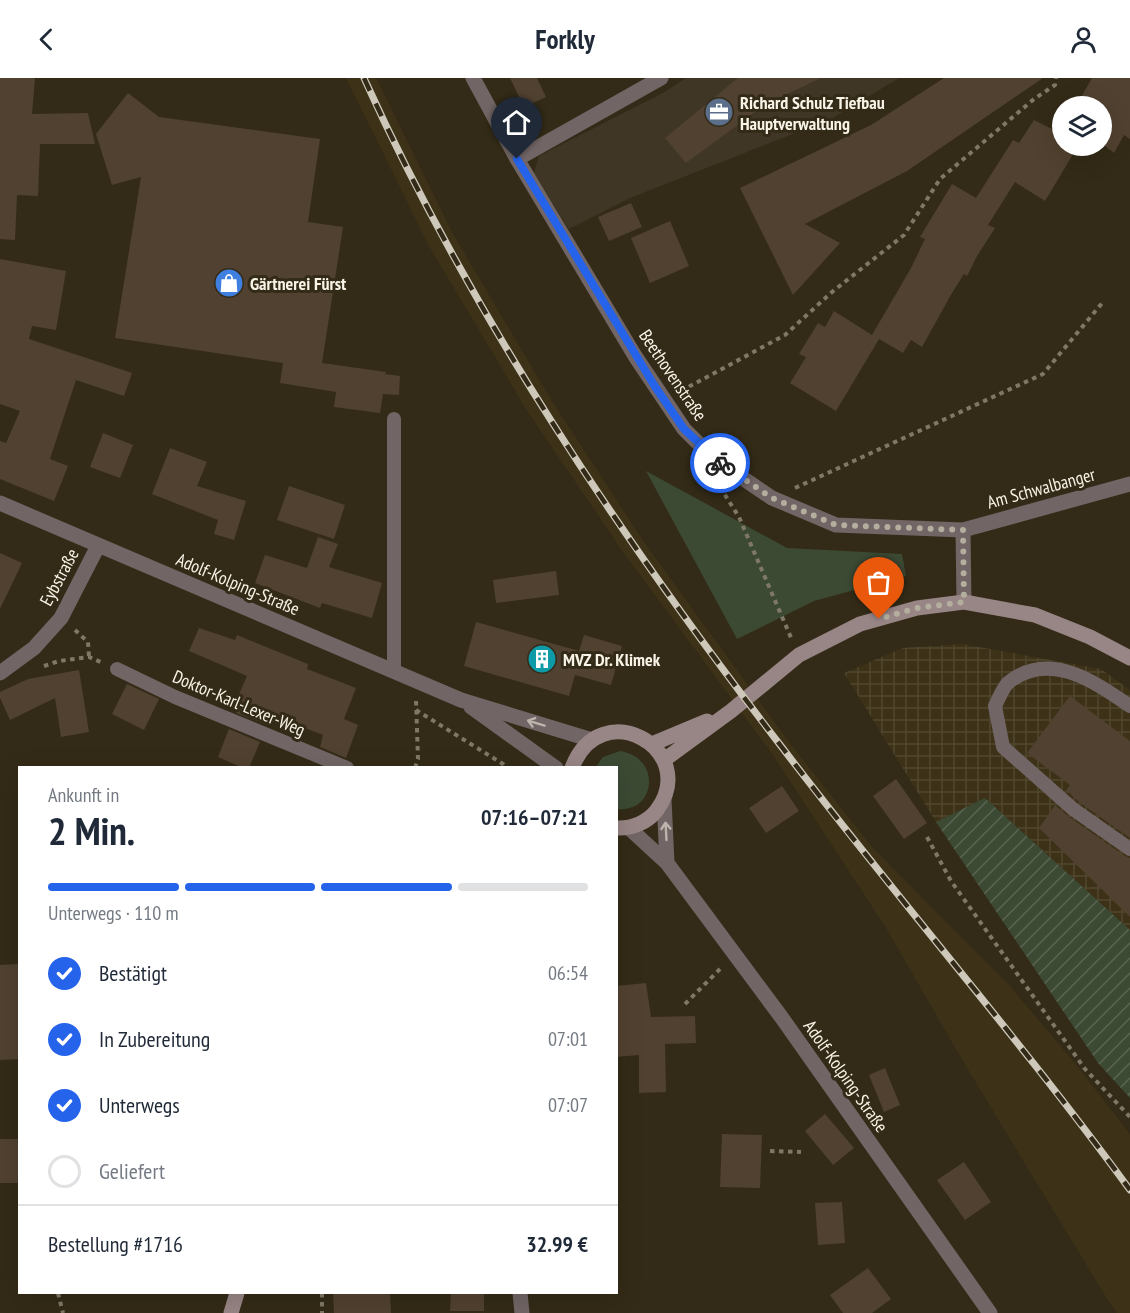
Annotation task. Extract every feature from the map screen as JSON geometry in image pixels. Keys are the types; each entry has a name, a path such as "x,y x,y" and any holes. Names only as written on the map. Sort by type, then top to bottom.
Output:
{"main road":[{"path":"664,760 731,711 799,655 860,624 917,608 964,602 1035,615 1090,637 1130,658"},
{"path":"652,744 731,711"},
{"path":"573,766 577,757 592,740 612,732 623,731 644,738 652,744 664,760 668,773 668,786 664,799 656,812 644,822 623,828"},
{"path":"231,1313 237,1294"}],"street":[{"name":"Beethovenstraße","path":"473,78 517,159 629,346 684,429 713,458 772,498 836,525 963,530"},
{"path":"517,159 662,78"},
{"name":"Am Schwalbanger","path":"963,530 1130,484"},
{"name":"Adolf-Kolping-Straße","path":"0,503 461,700 592,740"},
{"path":"963,530 964,602"},
{"name":"Eybstraße","path":"0,673 34,648 61,618 98,546"},
{"name":"Adolf-Kolping-Straße","path":"461,700 553,766"},
{"path":"664,799 668,863"},
{"name":"Adolf-Kolping-Straße","path":"623,828 668,863 782,1018 990,1313"},
{"path":"520,1294 522,1313"}],"lane":[{"path":"394,419 394,671"},
{"path":"1130,706 1096,682 1058,668 1029,671 1007,683 995,706 1003,747 1073,810 1130,849"},
{"name":"Doktor-Karl-Lexer-Weg","path":"117,669 175,697 342,766"}],"path":[{"path":"664,399 785,335 831,292 904,235 940,179 1034,99 1055,85 1056,78"},
{"path":"772,498 1043,374 1103,303"},
{"path":"713,458 721,488 739,517 799,655"},
{"path":"87,642 89,657"},
{"path":"40,667 59,661 89,657 117,669"},
{"path":"415,680 418,759 416,766"},
{"path":"416,710 506,766"},
{"path":"927,837 951,881 1085,1069 1130,1117"},
{"path":"685,1004 735,955"},
{"path":"770,1151 801,1152"},
{"path":"58,1294 63,1313"},
{"path":"322,1294 322,1313"}],"shaded area":[{"path":"346,78 376,78 453,234 550,398 644,542 789,742 871,846 1010,986 1078,1067 1130,1134 1130,1313 1117,1313 1109,1302 964,1063 888,931 773,755 623,552 526,409 429,246"},
{"path":"686,78 899,78 831,119 630,198 569,229 534,173 539,156 663,93"},
{"path":"962,644 1101,669 1130,690 1130,930 985,798 936,822 844,673 903,648"}],"green space":[{"path":"646,471 787,548 902,554 906,576 814,601 737,639"},
{"path":"620,751 634,756 643,764 648,774 649,785 640,803 630,808 618,809 618,766 596,766 603,757"},
{"path":"985,798 1130,930 1130,1098 1098,1063 936,822"}],"building":[{"path":"0,78 35,78 32,114 88,113 95,144 40,144 38,196 17,195 15,240 0,239"},
{"path":"510,78 537,78 546,97 524,107"},
{"path":"738,78 821,78 766,104 686,163 665,138"},
{"path":"944,78 1043,78 907,171 805,224 840,243 793,295 740,188 871,125"},
{"path":"1092,78 1130,78 1130,139 1124,135 1114,153 1112,151 1112,96 1082,96"},
{"name":"Gärtnerei Fürst","path":"128,93 159,117 320,139 308,222 343,227 322,363 400,376 399,395 383,394 380,413 334,407 336,392 280,383 283,363 115,338 141,177 112,185 96,134"},
{"path":"1034,120 1052,129 1052,156 1072,156 1045,201 1015,182 988,225 995,228 967,276 964,274 952,293 922,347 911,340 903,353 879,339 836,411 790,383 806,357 799,354 818,323 825,327 834,311 872,335 911,268 925,239 920,237 952,184 976,198 1013,140 1019,143"},
{"path":"631,203 642,227 609,241 598,217"},
{"path":"670,221 689,266 650,283 631,238"},
{"path":"0,259 66,271 56,330 32,326 29,339 132,373 124,396 76,380 50,459 68,466 54,501 0,479 0,441 6,443 20,411 0,404"},
{"path":"103,433 133,445 120,478 90,467"},
{"path":"170,448 207,462 197,486 246,501 234,540 214,534 218,520 152,494"},
{"path":"289,486 345,505 334,539 277,520"},
{"path":"318,537 338,544 329,567 382,583 372,618 322,603 320,608 255,583 265,555 307,568"},
{"path":"0,553 22,563 0,609"},
{"path":"556,571 559,595 496,603 493,580"},
{"name":"MVZ Dr. Klimek","path":"476,622 579,651 584,635 622,646 611,685 575,675 569,696 464,666"},
{"path":"199,628 235,640 237,635 308,664 307,669 356,688 344,719 358,725 346,758 320,747 323,735 272,715 267,725 236,713 240,703 236,701 247,676 189,651"},
{"path":"79,670 89,732 61,737 55,698 10,720 0,698 0,692 28,679"},
{"path":"127,684 159,699 144,730 112,714"},
{"path":"1070,696 1130,741 1130,838 1079,802 1066,790 1070,785 1027,753"},
{"path":"229,729 260,742 250,766 238,766 218,757"},
{"path":"896,779 927,823 904,839 873,796"},
{"path":"782,786 799,811 766,833 749,808"},
{"path":"1055,805 1130,858 1130,917 1039,828"},
{"path":"18,964 18,1059 0,1060 0,965"},
{"path":"646,983 651,1017 695,1016 696,1043 665,1044 666,1092 639,1093 639,1055 618,1057 618,986"},
{"path":"885,1068 900,1105 884,1112 869,1075"},
{"path":"825,1114 854,1148 833,1165 805,1131"},
{"path":"722,1134 762,1135 760,1188 720,1187"},
{"path":"0,1139 18,1139 18,1183 0,1183"},
{"path":"964,1162 991,1202 965,1220 937,1180"},
{"path":"842,1202 845,1243 818,1245 815,1203"},
{"path":"868,1268 891,1299 872,1313 843,1313 830,1295"},
{"path":"333,1294 390,1294 391,1313 334,1313"},
{"path":"451,1294 484,1294 484,1311 450,1311"}],"railway":[{"path":"364,78 406,167 452,254 501,340 607,506 781,746 1045,1078 1130,1190"}],"way so far":[{"path":"720,463 772,498 836,525 963,530 964,602 917,608 879,619"}],"place":[{"name":"Richard Schulz Tiefbau Hauptverwaltung","path":"719,112"},
{"name":"Gärtnerei Fürst","path":"229,283"},
{"name":"MVZ Dr. Klimek","path":"542,659"}],"route":[{"path":"517,159 654,385 684,429 720,463"}]}
